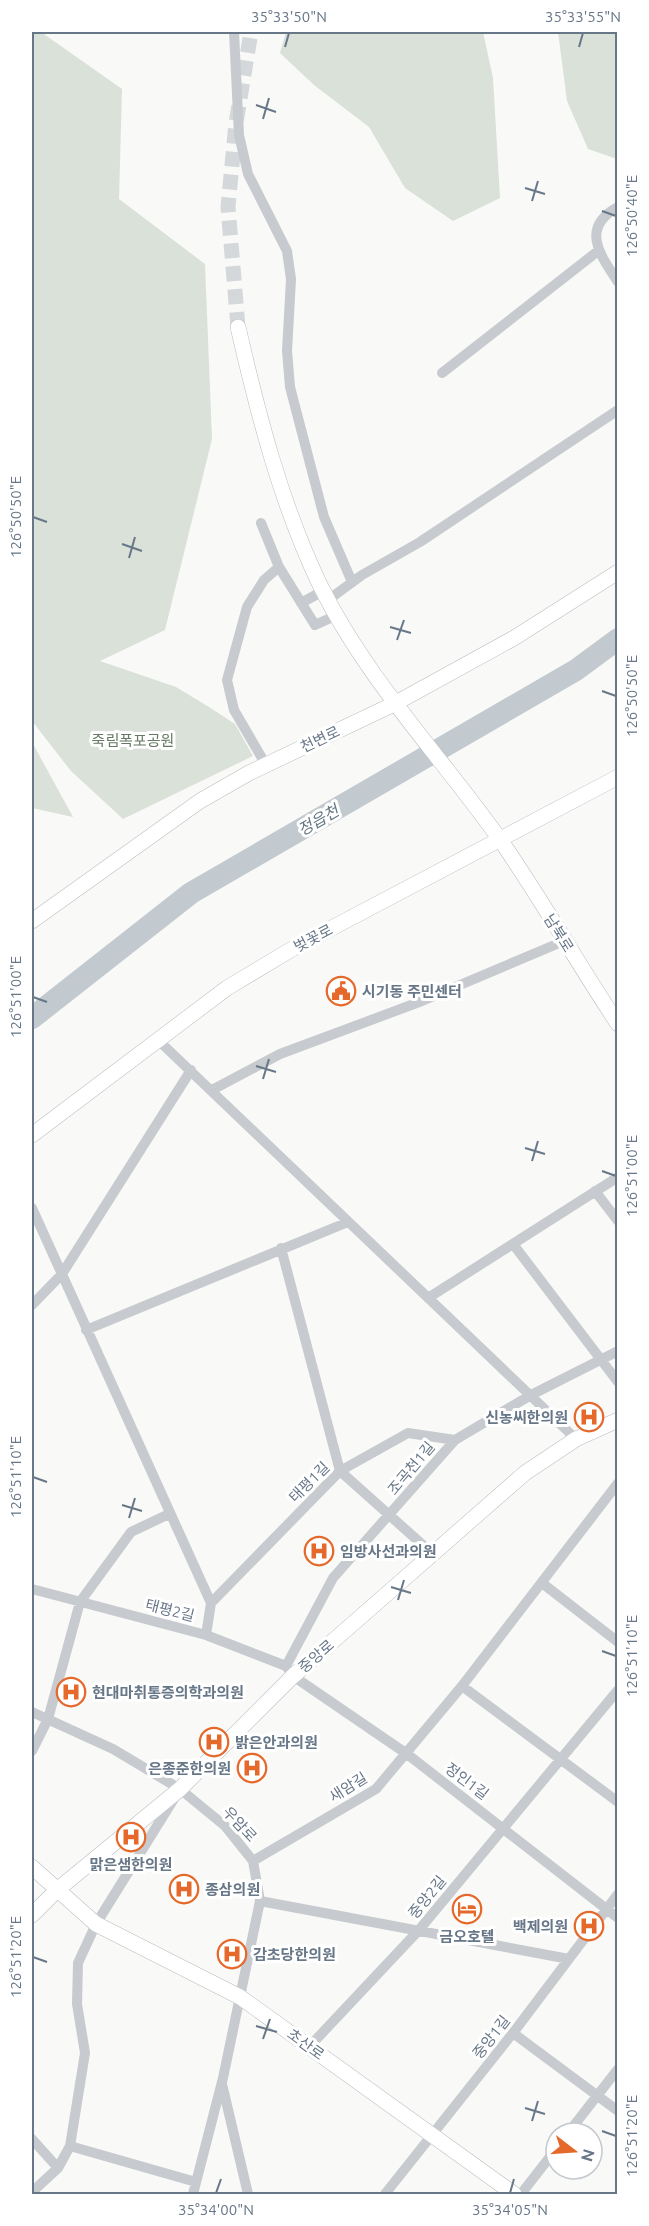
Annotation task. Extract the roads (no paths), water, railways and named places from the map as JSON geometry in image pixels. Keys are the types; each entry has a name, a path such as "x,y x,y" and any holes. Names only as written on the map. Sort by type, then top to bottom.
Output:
{"street":[{"path":"234,32 239,135 246,164 287,251 291,279 286,351 290,387 324,517 352,582"},
{"path":"618,207 607,213 597,228 598,251 618,282"},
{"path":"442,374 598,251"},
{"name":"남북로","path":"237,327 257,411 304,548 326,595 406,721 501,841 618,1024"},
{"path":"301,603 326,595 352,582 420,542 618,410"},
{"path":"261,524 279,567 315,625 337,615"},
{"path":"266,765 234,710 227,680 247,607 264,580 279,567"},
{"name":"천변로","path":"32,921 200,801 266,765 394,704 514,638 618,572"},
{"name":"벚꽃로","path":"32,1135 227,988 292,949 501,841 618,777"},
{"path":"212,1090 280,1054 422,1001 564,941"},
{"path":"158,1041 576,1438"},
{"path":"32,1305 62,1274 191,1070"},
{"path":"428,1298 618,1177"},
{"path":"595,1191 618,1221"},
{"path":"32,1210 211,1603 206,1635"},
{"path":"86,1330 348,1222"},
{"path":"513,1244 618,1382"},
{"path":"281,1248 340,1472 434,1555"},
{"name":"조곡천1길","path":"289,1671 333,1578 455,1440 531,1395 618,1352"},
{"name":"중앙로","path":"32,1915 57,1890 180,1789 289,1671 434,1555 525,1473 576,1438 618,1420"},
{"name":"태평1길","path":"211,1603 340,1472 408,1433 455,1440"},
{"name":"새암길","path":"253,1861 376,1789 462,1686 618,1483"},
{"path":"32,1751 48,1719 80,1602 131,1532 169,1514"},
{"path":"542,1583 618,1642"},
{"name":"태평2길","path":"32,1590 206,1635 289,1671"},
{"name":"정인1길","path":"289,1671 407,1754 618,1918"},
{"path":"462,1686 618,1802"},
{"name":"중앙2길","path":"309,2047 419,1930 618,1690"},
{"name":"우암로","path":"32,1712 113,1749 180,1789 225,1826 253,1861 261,1901 222,2082 193,2194"},
{"path":"32,2192 58,2168 69,2146 85,2053 77,2004 78,1963 96,1924 180,1789"},
{"name":"초산로","path":"32,1867 96,1924 240,1997 514,2194"},
{"name":"중앙1길","path":"385,2194 513,2034 618,1894"},
{"path":"261,1901 569,1959"},
{"path":"513,2034 618,2111"},
{"path":"577,2121 618,2069"},
{"path":"222,2082 249,2194"},
{"path":"32,2139 58,2168"},
{"path":"69,2146 196,2182"},
{"path":"521,2194 544,2164"}],"waterway":[{"name":"정읍천","path":"32,1018 191,893 576,670 618,639"}],"tunnel":[{"path":"238,327 228,207 236,123 251,32"}],"place":[{"name":"시기동 주민센터","path":"341,991"},
{"name":"신농씨한의원","path":"589,1417"},
{"name":"임방사선과의원","path":"319,1551"},
{"name":"현대마취통증의학과의원","path":"71,1692"},
{"name":"밝은안과의원","path":"214,1742"},
{"name":"은종준한의원","path":"252,1768"},
{"name":"맑은샘한의원","path":"131,1837"},
{"name":"종삼의원","path":"184,1889"},
{"name":"금오호텔","path":"467,1909"},
{"name":"백제의원","path":"589,1926"},
{"name":"감초당한의원","path":"232,1954"}],"park label":[{"name":"죽림폭포공원","path":"133,740"}]}
